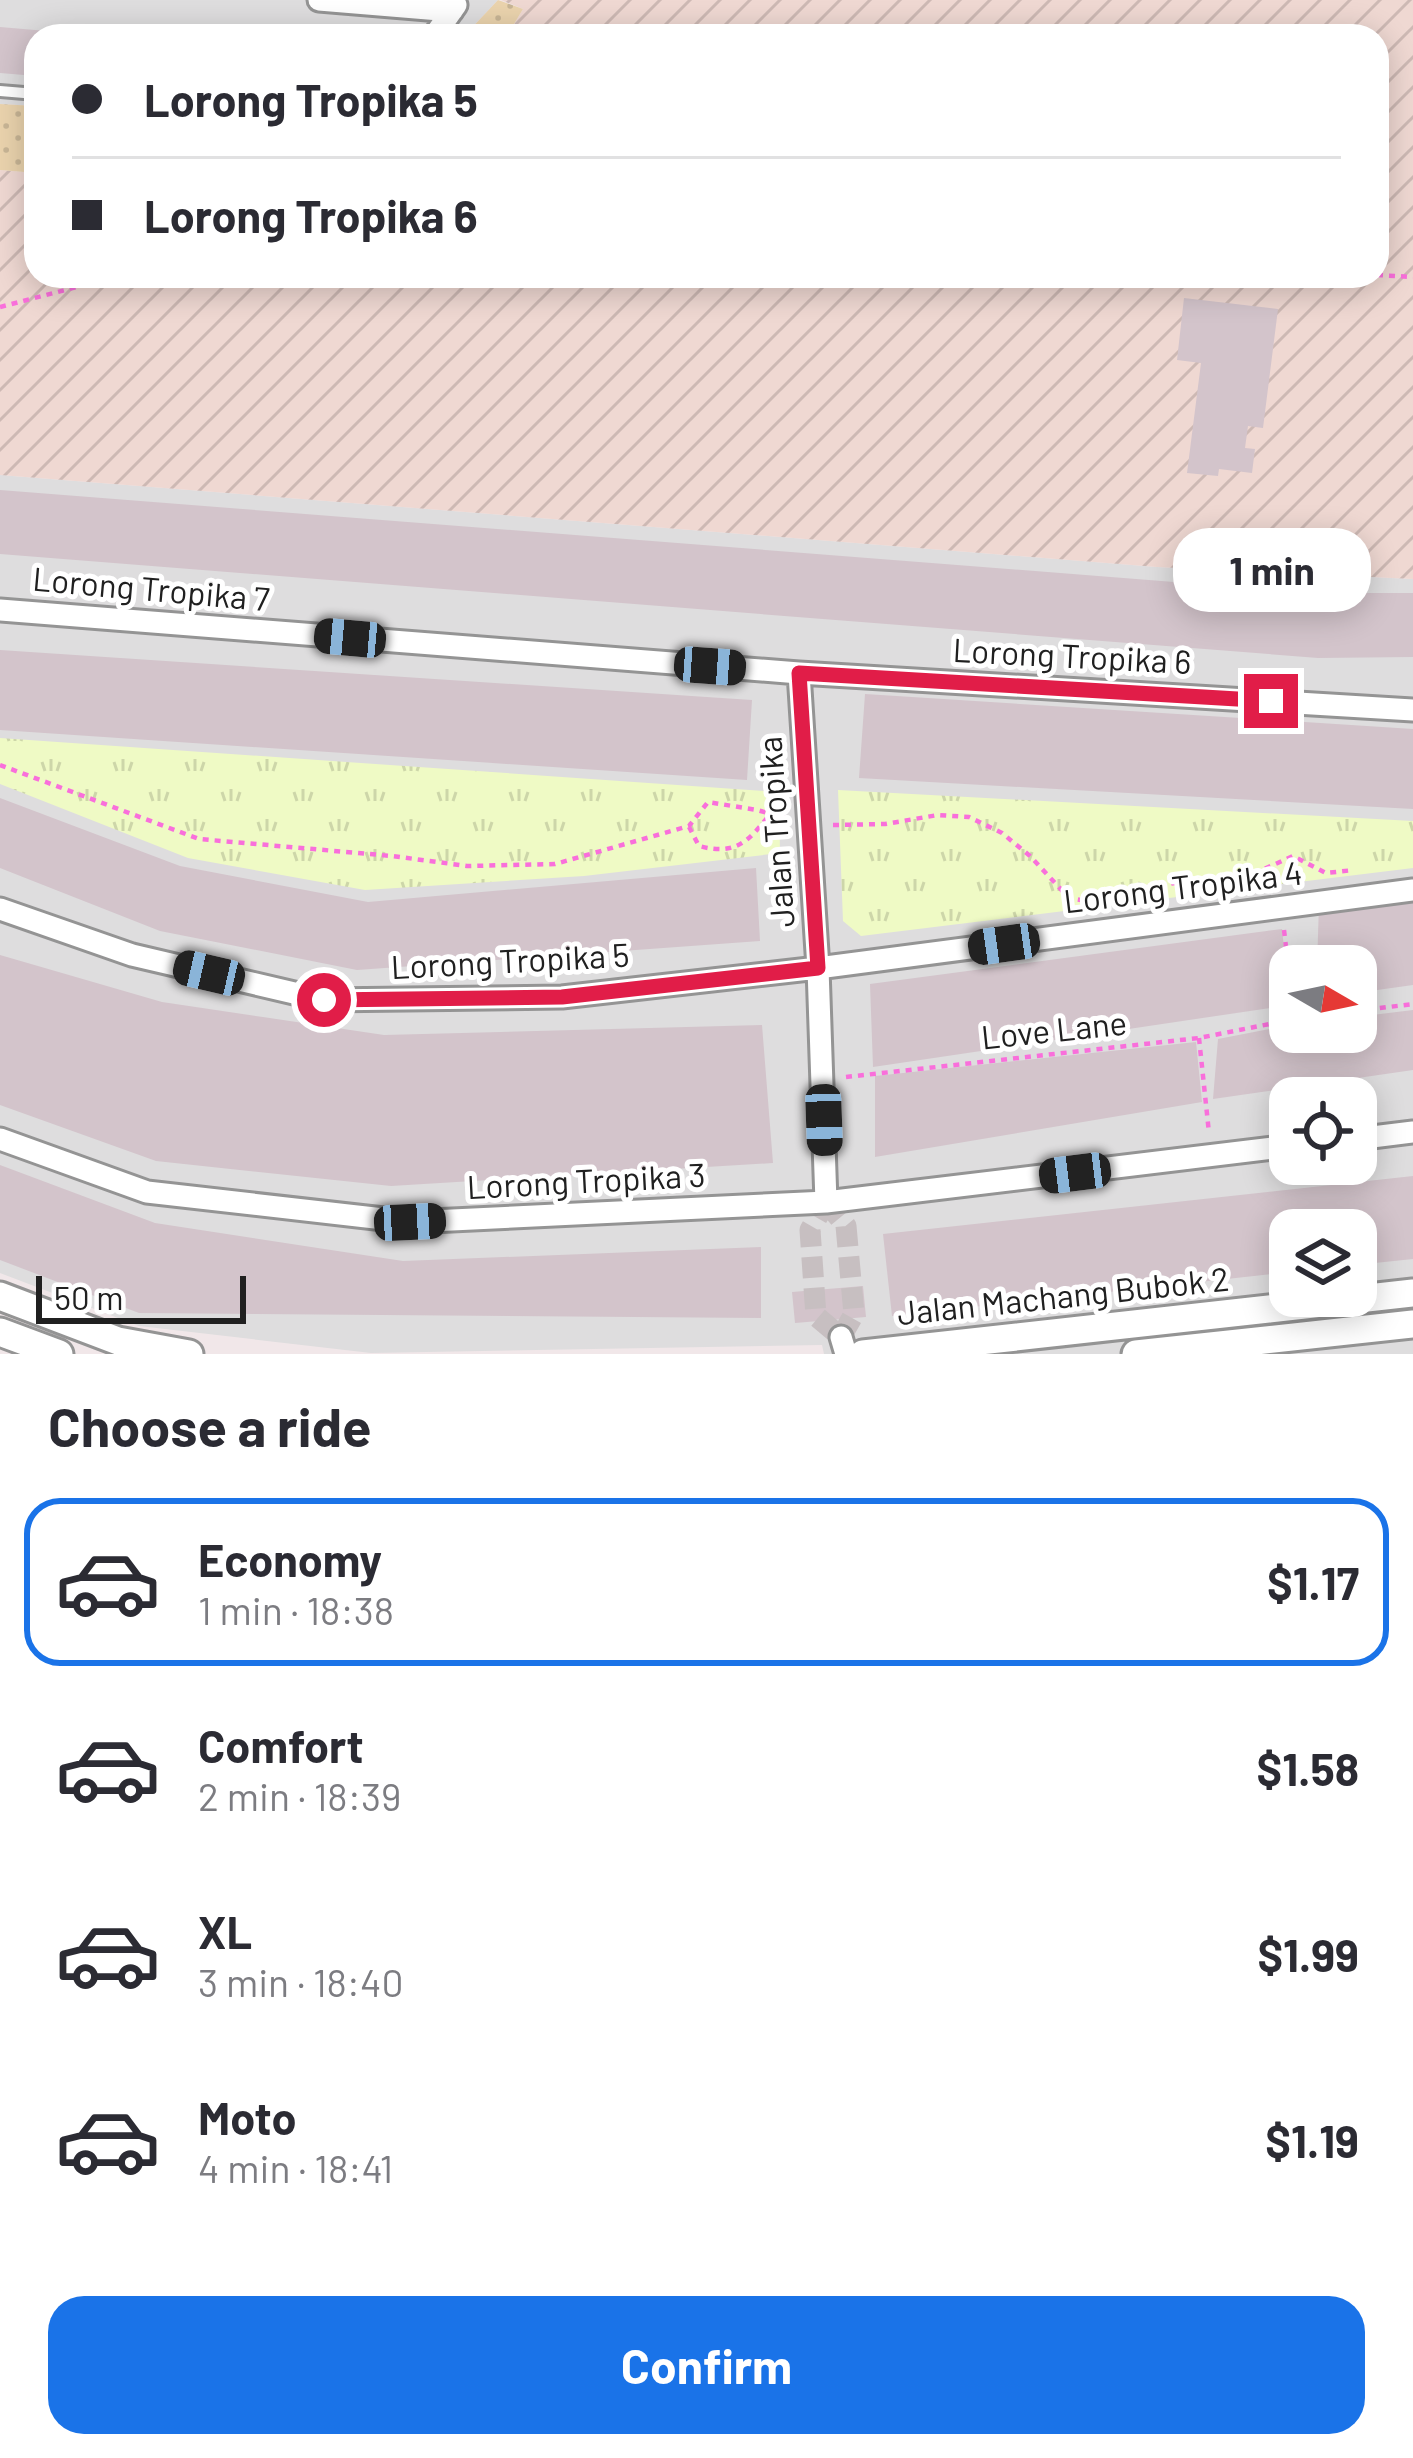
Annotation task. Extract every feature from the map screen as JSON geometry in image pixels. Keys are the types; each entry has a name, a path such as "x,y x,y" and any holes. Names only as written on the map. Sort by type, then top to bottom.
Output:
{"street":[{"path":"320,0 456,6"},
{"name":"Lorong Tropika 7","path":"0,610 799,673"},
{"name":"Lorong Tropika 6","path":"799,673 1413,710"},
{"name":"Jalan Tropika","path":"799,673 818,968 826,1202"},
{"name":"Lorong Tropika 4","path":"818,968 1413,890"},
{"name":"Lorong Tropika 5","path":"0,909 132,955 324,1000 562,997 818,968"},
{"path":"1377,1136 1413,1132"},
{"name":"Lorong Tropika 3","path":"0,1139 147,1192 410,1222 826,1202 1269,1148"},
{"name":"Jalan Machang Bubok 2","path":"850,1348 1413,1293"},
{"path":"0,1296 118,1341 189,1354"},
{"name":"Jalan Machang Bubok 2","path":"1136,1354 1413,1324"},
{"path":"0,1332 59,1354"}],"path":[{"path":"0,307 73,288"},
{"path":"0,765 199,839 467,866 555,864 689,826 708,802 809,825 969,817 1002,833 1069,898 1094,902 1183,881 1223,882 1293,856 1326,873 1368,869"},
{"path":"689,826 699,846 718,851 750,840 770,814"},
{"path":"1282,907 1286,945"},
{"path":"1377,1008 1413,1004"},
{"name":"Love Lane","path":"823,1079 1199,1038 1269,1024"},
{"path":"1199,1038 1211,1155"}],"shaded area":[{"path":"0,0 498,0 475,24 24,24 24,105 0,104"},
{"path":"498,0 523,9 514,24 475,24"},
{"path":"501,0 1413,0 1413,579 1157,567 0,475 0,170 24,172 24,288 1389,288 1389,24 514,24 523,9"},
{"path":"0,104 24,105 24,172 0,170"},
{"path":"0,475 1157,567 1413,579 1413,1354 824,1354 822,1345 371,1353 139,1326 0,1273"}],"green space":[{"path":"0,738 779,792 780,853 584,876 365,890 188,858 0,784"},
{"path":"838,790 1413,821 1413,868 861,936 843,921"}],"building":[{"path":"0,27 24,29 24,75 0,73"},
{"path":"1184,298 1278,309 1263,428 1248,426 1245,448 1255,449 1252,473 1219,469 1218,476 1187,473 1201,363 1177,360"},
{"path":"0,490 1315,593 1413,593 1413,657 1318,658 0,554"},
{"path":"0,650 752,700 747,780 0,730"},
{"path":"865,694 1413,729 1413,809 859,778"},
{"path":"0,798 180,866 368,902 756,868 760,941 357,970 160,931 0,868"},
{"path":"1413,897 1413,985 1377,990 1377,945 1318,945 1319,904"},
{"path":"1282,929 1284,945 1269,945 1269,1008 873,1067 870,984"},
{"path":"0,955 162,1002 384,1035 762,1025 773,1163 391,1186 156,1161 0,1105"},
{"path":"1413,1010 1413,1070 1365,1077 1269,1077 1269,1091 1213,1099 1218,1039 1269,1029 1269,1053 1377,1053 1377,1014"},
{"path":"1196,1042 1202,1102 875,1157 875,1076"},
{"path":"0,1165 155,1223 403,1261 761,1247 761,1318 139,1313 0,1260"},
{"path":"1413,1176 1413,1259 1377,1263 1377,1209 1269,1209 1269,1274 892,1316 883,1234 1331,1185 1377,1185 1377,1180"},
{"path":"863,1286 866,1317 795,1323 792,1292"}],"tunnel":[{"path":"826,1202 846,1226 854,1314 841,1337 816,1316 810,1230 826,1202"}],"route":[{"path":"324,1000 562,997 818,968 799,673 1271,701"}]}
